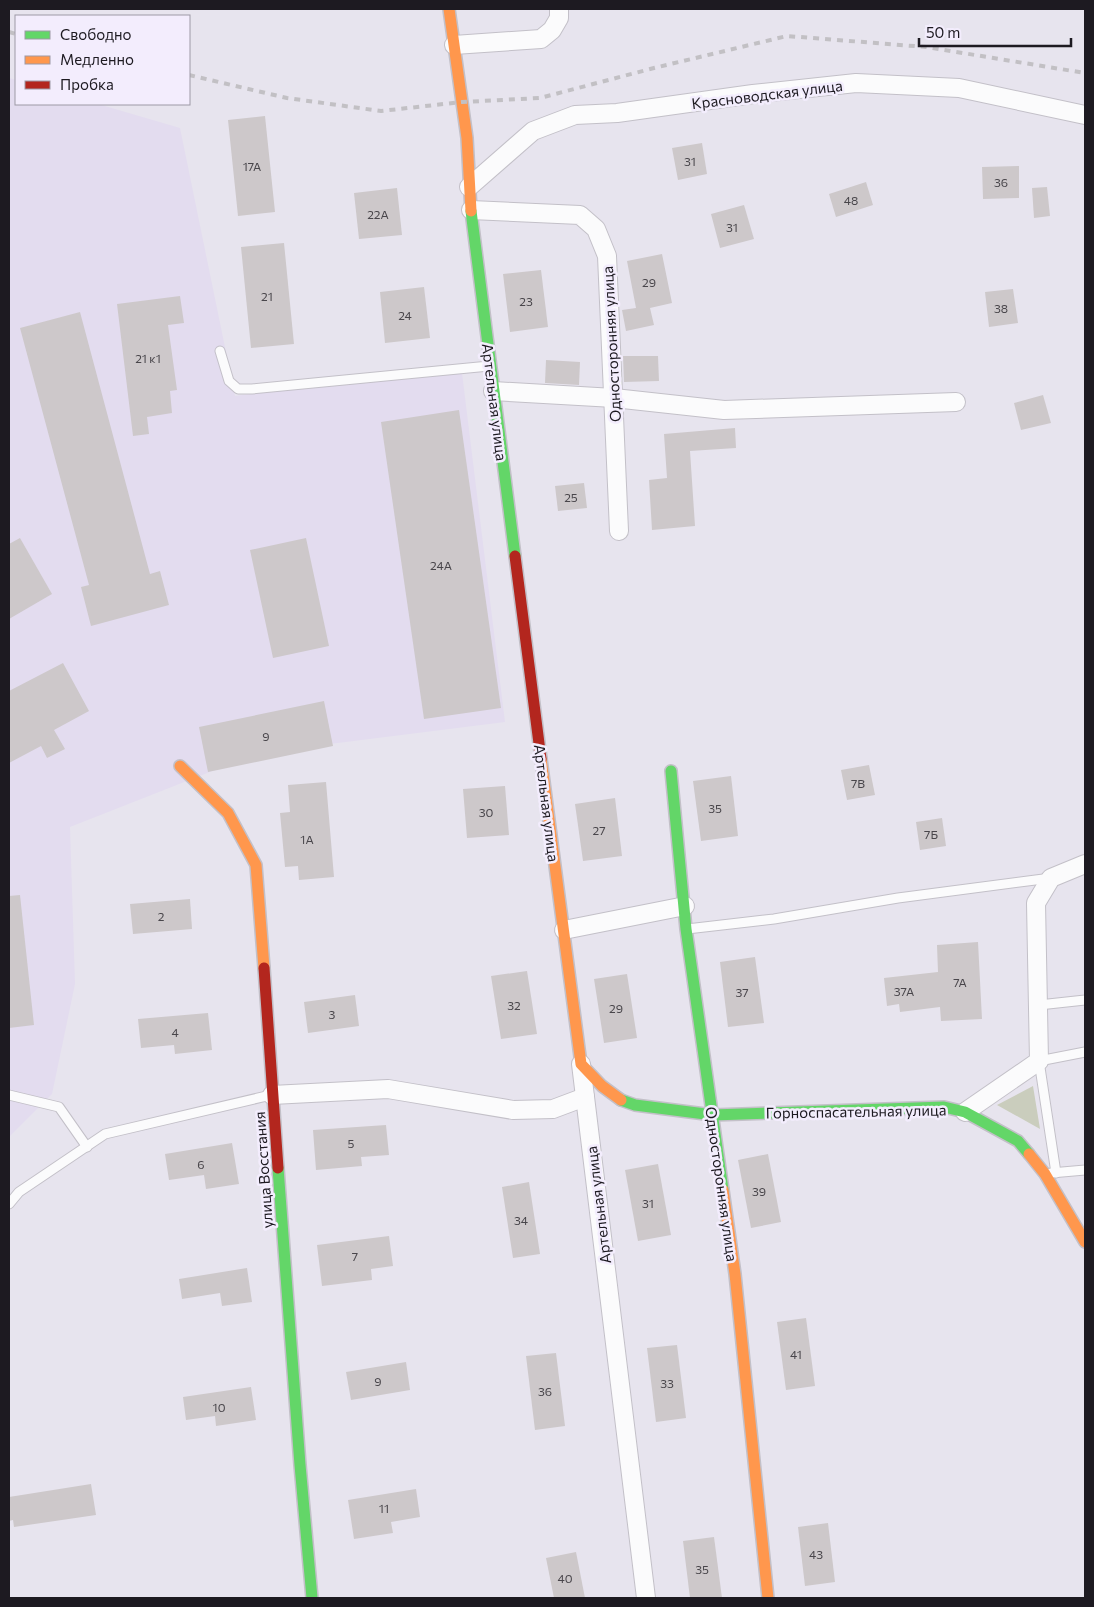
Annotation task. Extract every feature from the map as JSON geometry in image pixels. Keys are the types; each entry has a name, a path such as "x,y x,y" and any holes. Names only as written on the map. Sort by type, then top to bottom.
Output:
{"street":[{"name":"Артельная улица","path":"449,9 467,138 471,210 490,366 581,1064 646,1598"},
{"path":"454,45 541,40 552,30 559,18 559,9"},
{"name":"Красноводская улица","path":"469,187 533,131 575,115 617,113 752,94 856,83 960,88 1085,115"},
{"name":"Односторонняя улица","path":"471,210 580,215 596,229 607,256 619,531"},
{"path":"493,390 614,398 724,410 956,402"},
{"name":"улица Восстания","path":"180,766 228,813 256,865 300,1465 312,1598"},
{"name":"Односторонняя улица","path":"671,771 686,929 735,1274 768,1598"},
{"path":"964,1112 1039,1061 1036,903 1051,878 1085,864"},
{"path":"564,930 685,906"},
{"name":"Горноспасательная улица","path":"581,1064 602,1086 619,1099 635,1105 713,1115 944,1107 964,1112 1018,1141 1050,1173 1085,1242"},
{"path":"272,1095 388,1089 513,1110 552,1109 585,1097"}],"lane":[{"path":"220,351 229,381 238,389 490,366"},
{"path":"686,929 774,919 898,898 1051,878"},
{"path":"1039,1005 1085,1000"},
{"path":"1085,1052 1039,1061 1050,1173 1085,1170"},
{"path":"9,1095 59,1108 87,1147"},
{"path":"9,1204 19,1192 105,1134 272,1095"}],"shaded area":[{"path":"9,78 15,80 15,105 101,105 180,128 235,396 345,381 462,373 505,722 258,753 70,827 75,984 52,1094 9,1137"}],"green space":[{"path":"1033,1086 1040,1129 997,1105"}],"building":[{"path":"265,116 275,212 238,216 228,120"},
{"path":"702,143 707,174 678,180 672,148"},
{"path":"1019,166 1019,198 983,199 982,167"},
{"path":"866,182 873,205 836,217 829,194"},
{"path":"1047,187 1050,216 1034,218 1032,188"},
{"path":"397,188 402,235 359,239 354,193"},
{"path":"744,205 754,239 720,248 711,214"},
{"path":"284,243 294,344 251,348 241,247"},
{"path":"662,254 672,303 650,308 654,325 626,331 622,310 636,308 627,261"},
{"path":"541,270 548,327 510,332 503,274"},
{"path":"424,287 430,338 385,343 380,292"},
{"path":"1013,289 1018,323 989,327 985,292"},
{"path":"180,296 184,323 168,325 177,390 170,391 172,413 147,417 149,434 133,436 117,304"},
{"path":"80,312 150,574 160,571 169,605 91,626 81,587 89,585 20,328"},
{"path":"623,356 658,356 659,381 624,382"},
{"path":"546,360 580,362 579,385 545,383"},
{"path":"1043,395 1051,423 1021,430 1014,403"},
{"path":"459,410 501,708 424,719 381,422"},
{"path":"735,428 736,448 690,451 695,526 652,530 649,480 667,478 664,434"},
{"path":"584,483 587,508 558,511 555,486"},
{"path":"20,538 52,594 9,619 9,544"},
{"path":"306,538 329,646 273,658 250,550"},
{"path":"63,663 89,711 54,730 65,749 47,758 41,746 9,763 9,691"},
{"path":"324,701 333,746 208,772 199,727"},
{"path":"869,765 875,795 847,800 841,770"},
{"path":"731,776 738,836 701,841 693,781"},
{"path":"326,782 334,877 299,880 298,866 285,867 280,813 290,812 288,785"},
{"path":"505,786 509,835 467,838 463,789"},
{"path":"615,798 622,856 583,861 575,804"},
{"path":"942,818 946,846 920,850 916,822"},
{"path":"20,895 34,1025 9,1028 9,896"},
{"path":"190,899 192,929 133,934 130,904"},
{"path":"978,942 982,1019 941,1021 940,1007 900,1012 899,1004 887,1006 884,978 938,972 937,945"},
{"path":"755,957 764,1023 728,1027 720,962"},
{"path":"527,971 537,1034 501,1039 491,976"},
{"path":"627,974 637,1038 604,1043 594,979"},
{"path":"355,995 359,1026 308,1033 304,1002"},
{"path":"208,1013 212,1050 175,1054 174,1045 141,1048 138,1019"},
{"path":"386,1125 389,1155 361,1157 362,1166 316,1170 313,1130"},
{"path":"232,1143 239,1184 206,1189 204,1175 169,1180 165,1154"},
{"path":"768,1154 781,1222 751,1228 738,1160"},
{"path":"658,1164 671,1235 638,1241 625,1170"},
{"path":"529,1182 540,1254 513,1258 502,1187"},
{"path":"389,1236 393,1266 371,1269 372,1280 322,1286 317,1245"},
{"path":"247,1268 252,1302 222,1306 220,1293 182,1299 179,1279"},
{"path":"806,1318 815,1386 786,1390 777,1322"},
{"path":"677,1345 686,1418 656,1422 647,1348"},
{"path":"556,1353 565,1426 535,1430 526,1356"},
{"path":"406,1362 410,1390 351,1400 346,1372"},
{"path":"251,1387 256,1420 216,1426 215,1416 186,1420 183,1397"},
{"path":"91,1484 96,1515 14,1527 13,1520 9,1521 9,1497"},
{"path":"416,1489 420,1517 391,1522 393,1533 354,1539 348,1500"},
{"path":"828,1523 835,1582 805,1586 798,1527"},
{"path":"714,1537 722,1598 690,1598 683,1541"},
{"path":"576,1552 585,1598 554,1598 546,1558"}],"railway":[{"path":"9,32 15,34"},
{"path":"190,75 287,98 381,111 462,102 540,98 787,36 926,47 1085,73"}],"traffic: fast":[{"path":"471,211 515,556"},
{"path":"671,771 686,929 723,1190"},
{"path":"621,1100 635,1105 713,1115 944,1107 965,1112 1018,1141 1029,1154"},
{"path":"278,1168 312,1598"}],"traffic: slow":[{"path":"449,9 467,138 471,211"},
{"path":"541,759 581,1064 602,1086 621,1100"},
{"path":"180,766 228,813 256,865 264,968"},
{"path":"1029,1154 1045,1174 1085,1242"},
{"path":"723,1190 735,1274 768,1598"}],"traffic: jam":[{"path":"515,556 541,759"},
{"path":"264,968 278,1168"}]}
